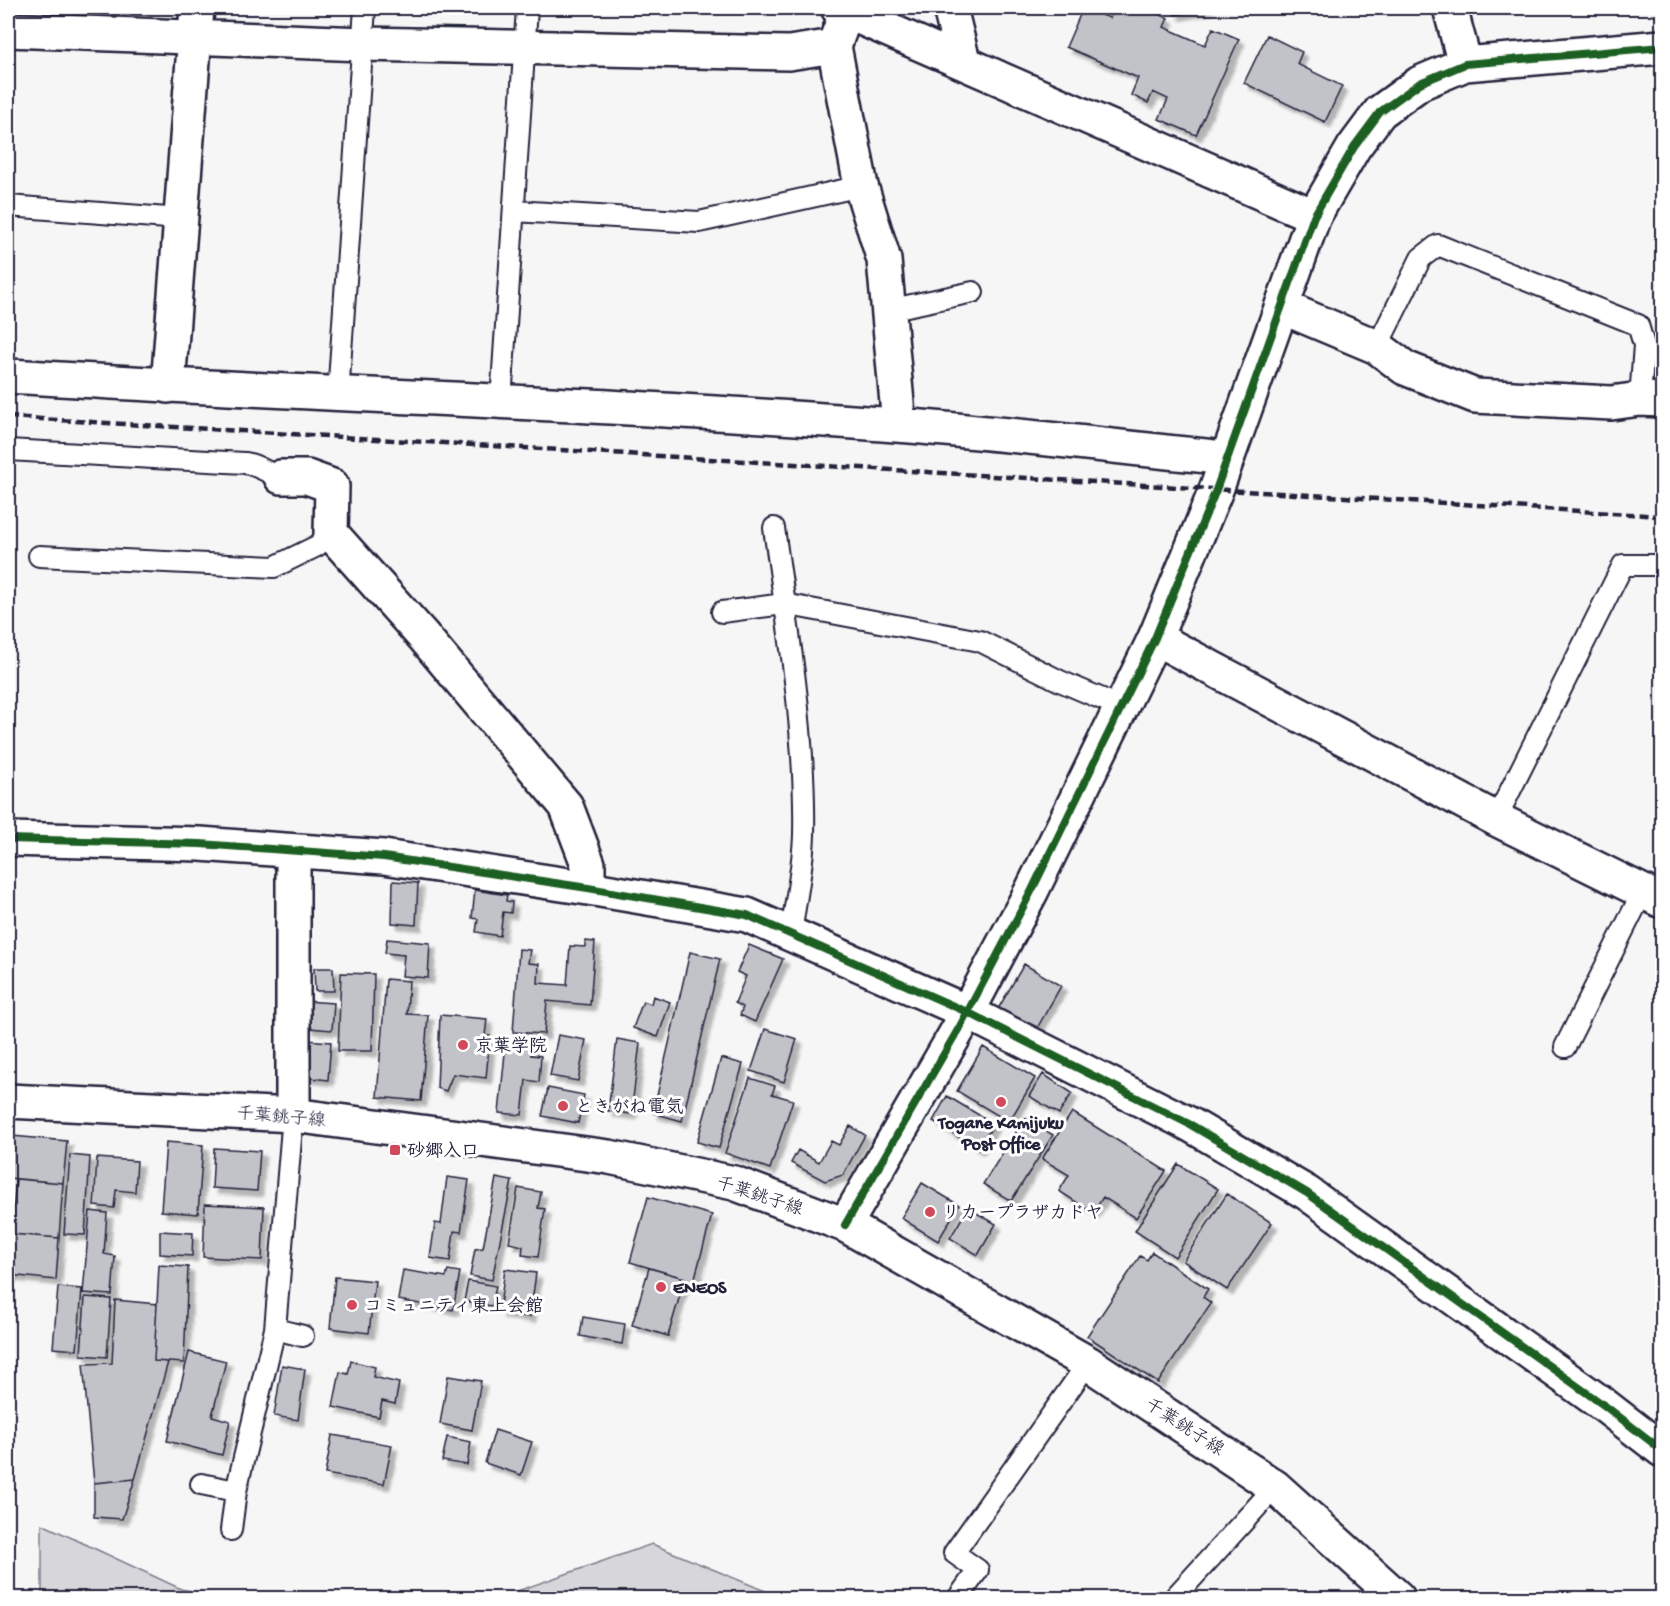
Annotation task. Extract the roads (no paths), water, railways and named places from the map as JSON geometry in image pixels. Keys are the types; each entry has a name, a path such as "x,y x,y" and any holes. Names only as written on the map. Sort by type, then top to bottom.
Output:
{"street":[{"path":"950,8 963,61"},
{"path":"1450,8 1465,64"},
{"path":"899,425 884,260 861,186 834,46 842,9 1314,216"},
{"path":"168,386 196,22"},
{"path":"8,30 196,22 363,44 789,53 834,46"},
{"path":"845,1225 967,1012 1032,890 1155,638 1226,458 1314,216 1354,147 1380,112 1420,83 1465,64 1662,47"},
{"path":"1282,307 1377,347 1405,368 1475,396 1611,403 1651,399"},
{"path":"8,376 338,395 501,401 899,425 1226,458"},
{"path":"281,477 307,477 332,486 331,533 424,638 566,806 588,864 588,888"},
{"path":"1155,638 1496,819 1653,896"},
{"path":"8,838 200,844 384,857 747,915 967,1012 1191,1125 1307,1193 1605,1406 1662,1450"},
{"path":"293,851 293,1115"},
{"name":"千葉銚子線","path":"8,1101 293,1115 621,1160 734,1183 845,1225 1088,1363 1275,1487 1398,1599"}],"lane":[{"path":"338,395 365,8"},
{"path":"501,401 526,8"},
{"path":"514,212 699,222 861,186"},
{"path":"8,206 181,219"},
{"path":"1377,347 1421,258 1438,245 1638,325 1644,345 1651,399"},
{"path":"888,310 973,292"},
{"path":"8,450 245,463 257,465 267,474 281,477"},
{"path":"774,528 798,716 804,836 791,935"},
{"path":"39,556 274,567 317,546 331,533"},
{"path":"1496,819 1623,565 1662,565"},
{"path":"722,612 784,604 980,641 1060,681 1121,707"},
{"path":"1565,1047 1653,896"},
{"path":"231,1530 236,1491 274,1329 293,1115"},
{"path":"274,1329 303,1336"},
{"path":"958,1599 978,1570 954,1553 1088,1363"},
{"path":"201,1484 236,1491"},
{"path":"1174,1599 1275,1487"}],"railway":[{"path":"8,417 1662,516"}],"place":[{"name":"京葉学院","path":"463,1045"},
{"name":"Togane Kamijuku Post Office","path":"1001,1102"},
{"name":"ときがね電気","path":"563,1106"},
{"name":"砂郷入口","path":"395,1150"},
{"name":"リカープラザカドヤ","path":"930,1212"},
{"name":"ENEOS","path":"661,1287"},
{"name":"コミュニティ東上会館","path":"352,1305"}]}
